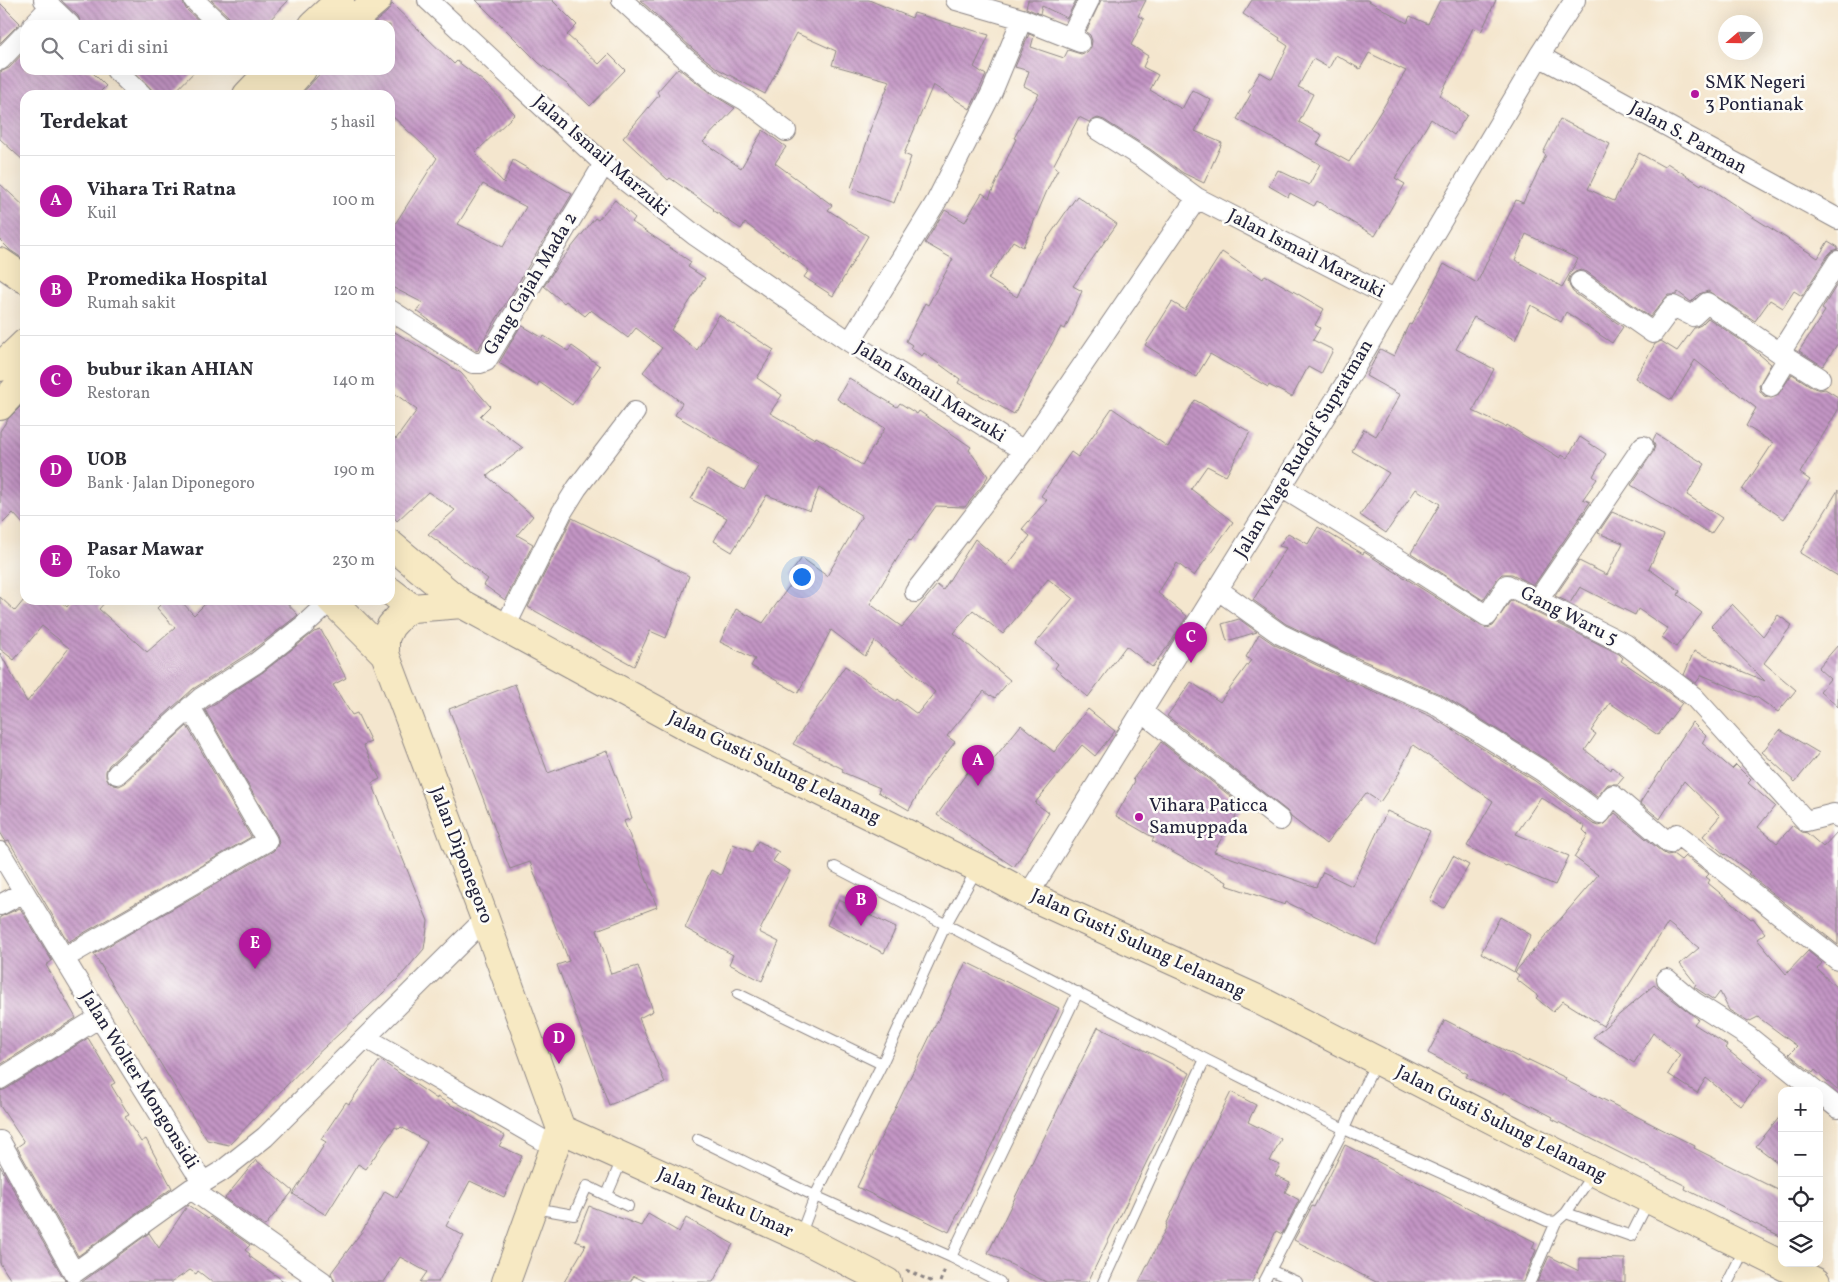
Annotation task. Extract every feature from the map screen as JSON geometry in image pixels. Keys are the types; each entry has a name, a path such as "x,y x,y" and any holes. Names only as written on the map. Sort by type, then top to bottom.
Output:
{"street":[{"path":"194,0 215,20"},
{"path":"318,20 340,0"},
{"path":"354,20 377,0"},
{"name":"Jalan Ismail Marzuki","path":"428,0 604,164 696,236 850,342 1024,451 1197,198 1394,298"},
{"path":"622,0 686,59 717,84 745,100 786,131"},
{"path":"956,0 1022,19 1075,40 1089,0"},
{"name":"Jalan Wage Rudolf Supratman","path":"1028,895 1347,381 1394,298 1539,56 1575,0"},
{"path":"36,20 48,3 65,20"},
{"path":"850,342 936,202 992,92 1022,19"},
{"path":"0,60 20,39"},
{"name":"Jalan S. Parman","path":"1539,56 1838,219"},
{"path":"121,75 137,90"},
{"path":"254,90 272,77"},
{"path":"1098,130 1144,159 1197,198"},
{"name":"Gang Gajah Mada 2","path":"395,313 472,362 480,363 486,361 604,164"},
{"path":"1771,386 1784,355 1838,261"},
{"path":"0,262 20,276"},
{"path":"1580,282 1653,333 1673,306 1693,316 1707,303 1820,378"},
{"path":"0,406 20,384"},
{"path":"505,627 562,512 577,488 635,412"},
{"path":"1538,600 1643,446"},
{"path":"915,592 1024,451"},
{"name":"Gang Waru 5","path":"1281,487 1487,616 1507,585 1625,644 1694,697 1806,821 1834,814 1838,817"},
{"name":"Jalan Gusti Sulung Lelanang","path":"395,548 462,604 695,731 978,868 1028,895 1255,998 1594,1172 1816,1282"},
{"path":"1217,589 1280,634 1348,667 1436,705 1542,771 1600,814 1613,794 1669,843 1677,834 1838,960"},
{"path":"395,596 412,608"},
{"path":"385,654 385,638 391,626 402,614 412,608 462,604"},
{"path":"117,774 201,698 256,663 303,626 326,605"},
{"name":"Jalan Diponegoro","path":"336,605 385,654 485,919 558,1138"},
{"path":"64,958 267,841 190,707"},
{"path":"1142,712 1280,820"},
{"name":"Jalan Wolter Mongonsidi","path":"0,852 194,1169 198,1186 222,1171 265,1137 485,919"},
{"path":"0,905 24,892"},
{"path":"1666,979 1694,1002 1749,1037 1811,1087"},
{"path":"0,1079 100,1017"},
{"path":"366,1038 558,1138 506,1282"},
{"path":"1823,1096 1838,1108"},
{"name":"Jalan Teuku Umar","path":"558,1138 623,1157 800,1237 893,1274"},
{"path":"0,1141 79,1279 198,1186 316,1277"}],"lane":[{"path":"836,868 1344,1129 1547,1222 1556,1222"},
{"path":"800,1237 815,1196 882,1064 946,924 978,868"},
{"path":"951,1257 1078,992"},
{"path":"738,994 882,1064"},
{"path":"1103,1282 1205,1059"},
{"path":"1264,1282 1344,1129 1377,1061"},
{"path":"698,1139 815,1196 951,1257 1000,1282"},
{"path":"607,1195 623,1157"},
{"path":"1530,1282 1556,1222 1566,1213 1594,1172"},
{"path":"533,1207 574,1215 587,1186 628,1206"},
{"path":"1566,1213 1631,1236 1649,1199"},
{"path":"1728,1282 1745,1247"},
{"path":"1270,1270 1297,1282"}],"path":[{"path":"893,1274 933,1282"}],"building":[{"path":"61,0 182,0 186,9 198,20 80,20"},
{"path":"211,0 289,0 270,20 230,20"},
{"path":"476,0 552,0 577,25 567,35 599,64 609,54 625,70 590,106 567,84 539,63"},
{"path":"640,0 869,0 912,18 914,13 989,35 974,67 986,75 970,109 933,85 904,154 911,157 894,203 851,188 869,132 890,81 832,65 836,51 796,33 765,94 718,69 694,50"},
{"path":"1028,0 1076,0 1067,18 1042,6 1040,14 1026,8"},
{"path":"1101,0 1146,0 1138,16 1144,19 1131,45 1148,56 1143,67 1158,75 1150,90 1182,109 1192,90 1211,100 1195,131 1222,143 1204,183 1183,173 1150,149 1104,120 1098,118 1089,122 1079,117 1053,166 1058,169 1023,247 1013,241 988,279 1017,297 1036,255 1077,196 1117,224 1073,286 1082,291 1065,329 1061,327 1014,414 958,383 960,379 924,353 922,356 910,348 912,345 906,341 925,303 928,305 953,259 925,243 945,210 965,222 982,193 989,198 1016,139 1014,138 1039,94 1024,86 1029,71 1015,67 1029,34 1034,36 1031,47 1064,58 1068,50 1081,54 1087,52 1091,47 1092,41 1090,35 1086,32"},
{"path":"1252,0 1367,0 1407,23 1410,16 1428,24 1440,0 1496,0 1481,32 1473,28 1440,96 1467,115 1454,135 1431,119 1395,178 1405,184 1375,236 1317,201 1314,206 1290,193 1288,197 1269,186 1278,170 1309,185 1320,164 1237,119 1251,94 1248,92 1260,72 1272,79 1288,46 1279,40 1280,38 1243,14","holes":["1369,53 1406,71 1349,162 1317,144 1322,135 1299,122 1313,94 1298,87 1313,59 1329,68 1336,55 1360,69"]},
{"path":"0,3 20,23 0,43"},
{"path":"392,4 454,64 457,61 483,81 515,114 475,153 504,183 513,160 572,194 477,351 438,327 417,311 423,303 395,289 395,224 437,158 395,119 395,90 305,90 319,75 395,75 395,20 378,20 387,12","holes":["483,184 526,207 503,247 458,224"]},
{"path":"20,56 20,75 95,75 106,86 102,90 20,90 20,157 0,139 0,72 9,68"},
{"path":"678,68 710,93 735,108 703,142 741,168 763,130 786,147 775,163 832,205 828,210 868,236 833,296 804,277 809,270 745,223 741,229 670,178 668,180 623,138 659,95 657,92"},
{"path":"138,75 191,75 177,90 152,90"},
{"path":"1560,119 1610,144 1588,189 1614,201 1639,153 1664,167 1667,163 1701,185 1702,183 1818,258 1828,241 1838,247 1838,249 1828,255 1802,296 1794,291 1783,308 1770,300 1755,321 1708,291 1699,294 1691,302 1678,292 1676,295 1668,295 1650,317 1587,272 1581,270 1570,276 1568,281 1570,287 1573,292 1623,327 1612,343 1566,312 1561,322 1531,305 1515,340 1474,317 1456,349 1494,369 1473,411 1506,427 1507,425 1560,458 1562,455 1567,458 1580,437 1606,454 1593,476 1597,479 1583,499 1590,502 1534,585 1512,574 1502,574 1483,600 1411,553 1440,504 1416,489 1386,533 1360,515 1389,473 1352,451 1364,429 1376,436 1400,395 1366,376 1380,349 1394,356 1409,324 1411,325 1444,264 1477,283 1516,200 1523,203 1546,155 1543,153","holes":["1526,234 1578,259 1562,287 1515,260"]},
{"path":"0,184 20,202 20,257 0,240"},
{"path":"615,200 635,218 632,222 691,262 688,267 705,278 671,330 697,350 719,315 774,350 757,378 782,395 770,413 815,439 816,437 862,465 885,428 837,399 849,378 897,407 900,403 917,414 919,411 971,447 969,450 988,476 982,486 965,507 936,506 911,541 909,539 870,604 902,627 937,585 943,590 975,539 1007,566 1030,536 1022,529 1047,500 1041,496 1071,452 1078,457 1112,408 1168,447 1195,400 1250,432 1226,476 1207,466 1191,489 1233,522 1194,576 1177,563 1158,593 1187,616 1171,642 1152,667 1126,646 1088,697 1055,668 1058,664 1035,644 1073,598 1048,579 1003,634 973,610 954,633 1010,680 995,698 984,691 947,736 955,742 926,780 909,810 878,792 880,788 842,772 843,769 793,744 845,666 917,714 935,692 875,641 865,656 831,630 798,693 751,666 755,659 720,642 736,609 763,623 795,578 790,574 802,558 827,576 862,516 819,488 810,511 767,495 732,552 714,541 727,518 691,499 707,470 744,490 759,465 675,415 682,403 643,372 662,348 636,328 628,338 591,310 585,316 566,301 564,303 544,286 559,263 595,218 598,220"},
{"path":"1222,252 1263,279 1265,275 1324,309 1315,325 1320,328 1313,340 1333,350 1321,374 1308,367 1292,397 1269,385 1268,387 1210,354 1196,377 1145,345 1172,302 1185,310"},
{"path":"1838,283 1838,343 1823,366 1799,351 1825,311 1822,309"},
{"path":"1708,318 1748,345 1771,364 1759,385 1760,391 1764,396 1771,398 1777,396 1792,374 1814,388 1825,389 1838,397 1838,410 1800,473 1810,480 1784,519 1742,490 1773,443 1746,426 1756,408 1695,360 1671,400 1635,378 1655,344 1661,341 1677,351 1694,328 1701,325"},
{"path":"521,325 543,338 544,336 568,351 572,346 600,366 572,405 539,382 537,386 499,363"},
{"path":"395,332 461,373 490,406 480,416 523,448 487,476 533,516 517,535 533,544 505,600 484,585 488,579 428,534 455,510 428,492 397,521 395,519 395,438 417,410 395,394"},
{"path":"20,407 20,521 13,513 0,526 0,431 8,419"},
{"path":"1656,434 1705,464 1687,495 1722,518 1711,534 1631,485 1653,452 1655,446 1653,440"},
{"path":"1838,490 1838,576 1800,553"},
{"path":"1612,512 1664,535 1649,569 1680,591 1678,595 1702,613 1676,647 1662,637 1668,629 1638,609 1635,615 1580,587 1570,603 1555,596 1579,561 1607,575 1623,543 1598,533"},
{"path":"572,518 689,576 666,638 650,631 634,666 528,607"},
{"path":"1318,527 1363,554 1364,552 1481,626 1487,628 1493,626 1511,600 1619,654 1623,658 1621,661 1652,680 1682,703 1658,735 1610,703 1591,731 1596,734 1585,750 1611,770 1612,767 1624,777 1618,784 1608,784 1597,797 1548,761 1442,695 1286,624 1253,600 1286,548 1279,546 1288,533 1308,544"},
{"path":"0,597 15,611 20,605 65,605 67,607 68,605 103,605 99,609 147,652 175,628 157,608 160,605 185,605 194,615 204,605 289,605 298,615 249,653 193,689 109,765 106,771 106,777 109,782 119,786 125,783 187,726 251,837 68,942 9,841 6,842 0,832 0,653 27,702 69,648 42,626 14,660 0,649"},
{"path":"1732,604 1763,636 1778,615 1792,625 1764,663 1796,690 1778,712 1755,696 1702,675 1696,683 1684,675 1694,651 1765,681 1711,626"},
{"path":"1239,619 1257,632 1227,641 1222,624"},
{"path":"321,630 346,678 333,685 352,715 357,713 371,742 363,745 380,779 372,783 428,921 424,949 397,980 312,1059 229,1145 207,1140 94,954 277,847 279,842 277,835 205,710 263,672 314,632"},
{"path":"1259,634 1275,645 1343,678 1430,716 1535,781 1593,824 1599,826 1605,824 1615,813 1662,852 1667,855 1673,854 1681,860 1685,856 1709,874 1706,877 1710,880 1708,883 1751,919 1753,918 1765,933 1757,939 1786,974 1808,951 1822,963 1817,969 1838,989 1838,1091 1815,1070 1813,1073 1789,1054 1797,1046 1758,1017 1748,1022 1729,1010 1720,992 1714,1000 1694,987 1696,984 1680,964 1699,948 1668,923 1603,1026 1563,1001 1553,1012 1536,998 1538,996 1516,979 1519,975 1515,972 1598,875 1574,857 1588,835 1583,830 1585,827 1541,797 1516,834 1569,856 1555,885 1506,866 1467,846 1493,801 1413,745 1400,772 1380,802 1366,793 1326,844 1291,817 1287,811 1167,716 1191,682 1220,702 1251,660 1246,657"},
{"path":"1838,645 1838,707 1820,691 1830,679 1818,668"},
{"path":"515,684 548,773 607,751 632,818 624,821 657,907 597,930 611,974 638,966 653,1011 639,1018 665,1083 609,1105 557,965 569,961 530,862 510,869 449,709"},
{"path":"1088,709 1115,731 1095,756 1082,745 1035,803 1049,813 1014,867 937,815 969,770 979,777 1021,725 1054,752"},
{"path":"1692,722 1706,736 1702,743 1732,769 1736,765 1751,780 1748,783 1775,806 1758,827 1777,843 1793,825 1802,832 1807,833 1823,847 1838,831 1838,945 1748,874 1750,872 1725,855 1703,836 1720,816 1684,781 1660,819 1640,803"},
{"path":"1780,730 1819,753 1795,782 1762,752"},
{"path":"1161,742 1243,806 1214,852 1316,887 1323,872 1352,886 1387,811 1430,831 1376,945 1286,902 1285,905 1226,885 1227,882 1152,841 1154,838 1116,816 1135,781 1133,779"},
{"path":"758,841 779,852 773,861 790,871 759,932 779,942 762,981 729,964 733,955 685,928 711,870 721,875 733,844 752,852"},
{"path":"1453,856 1469,865 1444,908 1430,900"},
{"path":"839,900 896,928 884,953 827,925"},
{"path":"20,908 52,961 46,965 76,1018 0,1065 0,917"},
{"path":"1500,917 1531,935 1514,972 1481,953"},
{"path":"966,962 1059,1008 949,1232 857,1187"},
{"path":"1654,985 1698,1019 1694,1024 1727,1045 1725,1048 1763,1078 1741,1106 1706,1078 1697,1093 1668,1074 1680,1055 1653,1033 1634,1063 1593,1037"},
{"path":"1445,1020 1528,1062 1529,1060 1566,1078 1565,1080 1778,1190 1778,1235 1685,1189 1686,1186 1552,1119 1553,1117 1504,1092 1503,1094 1466,1077 1468,1074 1428,1053"},
{"path":"1098,1027 1190,1073 1088,1282 1046,1282 988,1253"},
{"path":"88,1038 115,1083 111,1085 129,1115 125,1117 141,1142 146,1139 172,1188 78,1256 17,1147 24,1142 0,1106 0,1091"},
{"path":"380,1060 437,1099 437,1097 505,1136 499,1146 522,1156 504,1197 470,1181 446,1226 464,1236 438,1282 420,1282 427,1272 400,1257 384,1282 335,1282 331,1273 363,1230 385,1191 397,1198 427,1142 401,1127 399,1129 395,1127 366,1169 358,1164 326,1215 293,1194 326,1142 321,1139 346,1102 349,1104"},
{"path":"1231,1092 1256,1105 1248,1122 1281,1139 1270,1161 1280,1165 1275,1175 1290,1182 1285,1192 1299,1200 1282,1234 1276,1231 1252,1282 1139,1282 1184,1187"},
{"path":"1778,1119 1778,1163 1756,1146"},
{"path":"1345,1145 1535,1242 1532,1248 1536,1250 1523,1282 1376,1282 1294,1240 1312,1206 1314,1207"},
{"path":"256,1160 293,1191 265,1226 225,1198"},
{"path":"0,1166 67,1282 12,1282 0,1263"},
{"path":"188,1205 208,1219 210,1217 250,1245 245,1250 250,1254 249,1256 285,1282 212,1282 198,1271 196,1274 190,1270 172,1282 82,1282 149,1233 159,1248"},
{"path":"589,1206 641,1226 648,1214 679,1232 686,1218 733,1244 713,1282 646,1282 634,1276 630,1282 564,1282 586,1245 575,1241"},
{"path":"1549,1256 1579,1271 1579,1258 1625,1259 1625,1282 1537,1282"}],"place":[{"name":"SMK Negeri 3 Pontianak","path":"1695,94"},
{"name":"bubur ikan AHIAN","path":"1191,663"},
{"name":"Vihara Tri Ratna","path":"978,786"},
{"name":"Vihara Paticca Samuppada","path":"1139,817"},
{"name":"Promedika Hospital","path":"861,926"},
{"name":"Pasar Mawar","path":"255,969"},
{"name":"UOB","path":"559,1064"}]}
